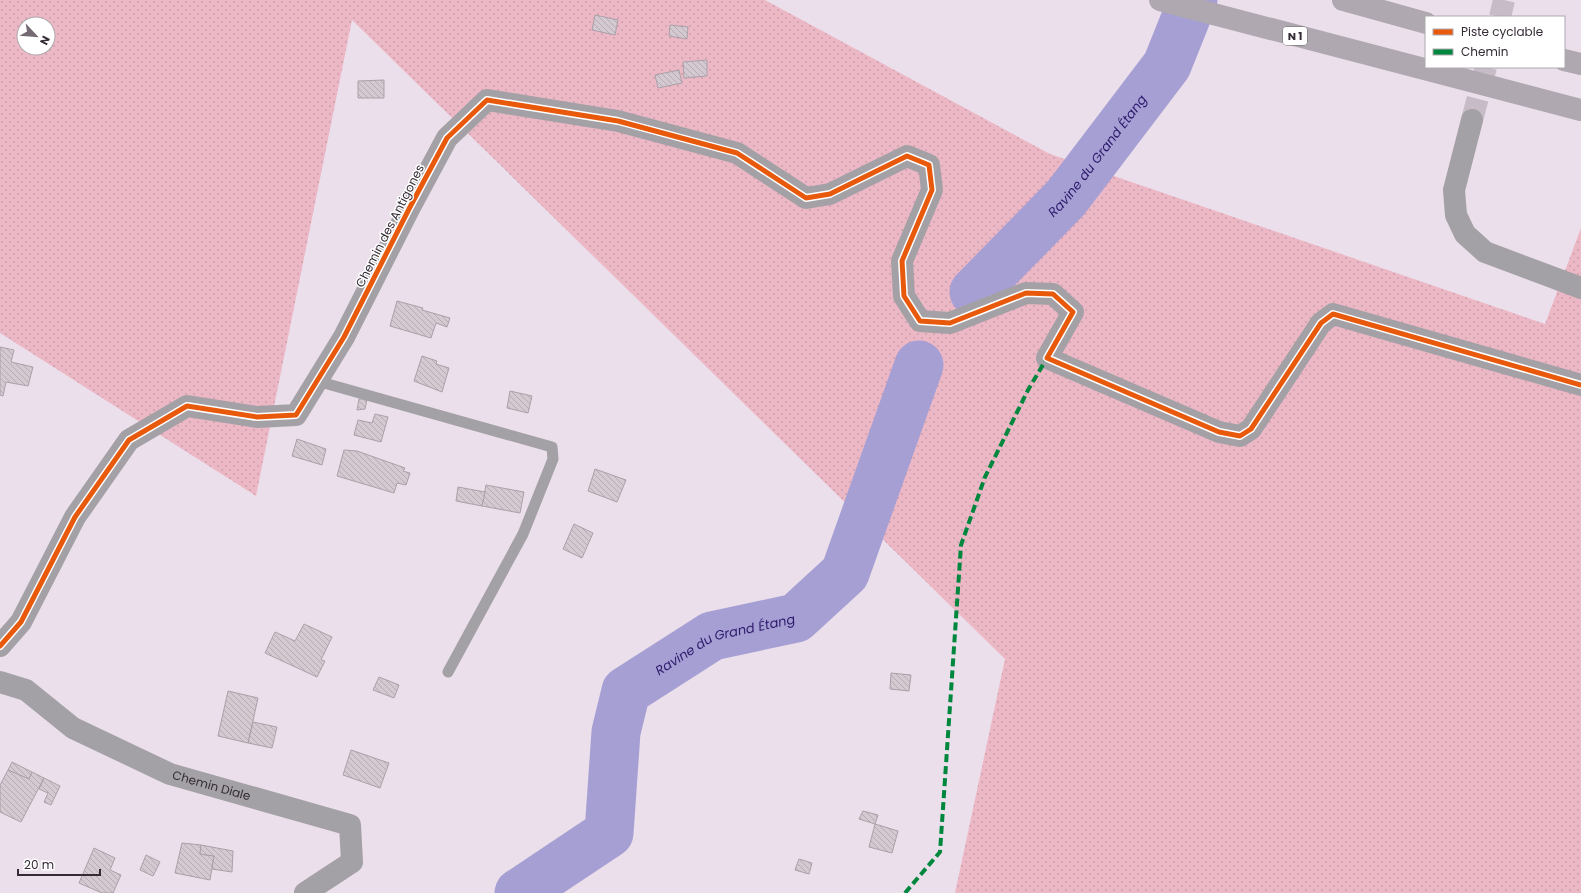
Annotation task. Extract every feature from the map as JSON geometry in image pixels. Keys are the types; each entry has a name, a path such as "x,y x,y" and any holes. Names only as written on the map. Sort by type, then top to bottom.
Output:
{"highway":[{"name":"N 1","path":"1160,0 1581,110"},
{"path":"1343,0 1425,23"},
{"path":"1565,60 1581,64"}],"street":[{"name":"Chemin des Antigones","path":"0,646 21,622 75,516 129,440 187,406 257,417 296,415 344,336 447,138 488,100 618,121 737,153 806,198 830,194 907,156 928,165 932,190 902,261 904,296 920,321 950,323 1026,292 1054,294 1073,312 1047,358 1219,432 1240,436 1251,428 1321,323 1333,314 1581,385"},
{"path":"1472,120 1454,190 1456,216 1465,234 1485,252 1581,288"},
{"name":"Chemin Diale","path":"0,682 26,690 73,728 170,774 350,826 352,862 305,893"}],"lane":[{"path":"316,381 552,447 553,459 523,534 448,672"}],"shaded area":[{"path":"0,0 765,0 1050,154 1545,324 1581,228 1581,893 955,893 1005,659 352,20 256,496 0,333"}],"building":[{"path":"595,15 618,20 615,35 592,30"},
{"path":"670,25 688,27 687,39 669,36"},
{"path":"707,60 707,76 684,78 683,62"},
{"path":"679,70 682,83 658,88 655,75"},
{"path":"384,80 384,98 358,98 358,81"},
{"path":"397,301 423,308 422,310 450,318 447,327 436,323 431,338 390,326"},
{"path":"0,347 14,350 11,362 33,367 28,386 6,382 3,396 0,395"},
{"path":"422,356 437,361 436,364 449,368 442,392 414,381"},
{"path":"510,391 532,396 528,413 507,408"},
{"path":"359,399 367,399 365,409 357,410"},
{"path":"375,414 388,417 381,442 354,435 358,420 372,423"},
{"path":"297,439 326,449 322,465 292,456"},
{"path":"344,450 357,451 405,468 403,471 410,473 406,485 397,483 394,493 337,476"},
{"path":"595,469 626,480 617,502 588,491"},
{"path":"486,485 524,492 520,513 482,506"},
{"path":"458,487 485,492 482,506 456,501"},
{"path":"574,524 593,533 582,558 563,549"},
{"path":"304,624 332,637 321,660 325,661 317,677 265,653 275,632 295,641"},
{"path":"891,673 911,675 909,691 890,689"},
{"path":"379,677 399,685 394,698 373,690"},
{"path":"228,691 258,698 248,743 218,736"},
{"path":"253,722 277,727 272,748 248,743"},
{"path":"351,750 389,763 380,788 343,775"},
{"path":"12,762 32,772 29,779 8,770"},
{"path":"8,770 29,779 32,772 44,778 21,822 0,812 0,785"},
{"path":"44,778 60,786 51,805 44,802 48,793 39,789"},
{"path":"863,811 878,815 875,824 859,819"},
{"path":"875,824 898,831 892,853 869,847"},
{"path":"182,843 201,845 200,854 214,856 210,880 175,873"},
{"path":"201,845 233,851 232,872 212,869 214,856 200,854"},
{"path":"94,848 115,858 110,870 121,875 113,893 102,893 79,883"},
{"path":"146,855 160,862 153,876 140,870"},
{"path":"799,859 812,863 809,874 795,870"}],"waterway":[{"name":"Ravine du Grand Étang","path":"974,292 1066,198 1167,65 1193,0"},
{"name":"Ravine du Grand Étang","path":"519,893 609,833 616,732 626,691 712,636 796,618 845,573 919,365"}],"tunnel":[{"path":"1500,16 1504,0"},
{"path":"1472,120 1486,68"}],"marked path":[{"path":"905,893 940,852 961,545 985,477 1028,390 1047,358"}],"cycle path":[{"path":"0,646 21,622 75,517 129,440 187,406 257,417 296,415 344,337 447,138 487,100 618,121 737,153 806,198 830,194 907,156 929,165 932,190 902,261 904,296 920,321 950,323 1026,293 1053,294 1073,312 1047,358 1219,432 1240,436 1251,429 1321,323 1333,314 1581,385"}]}
